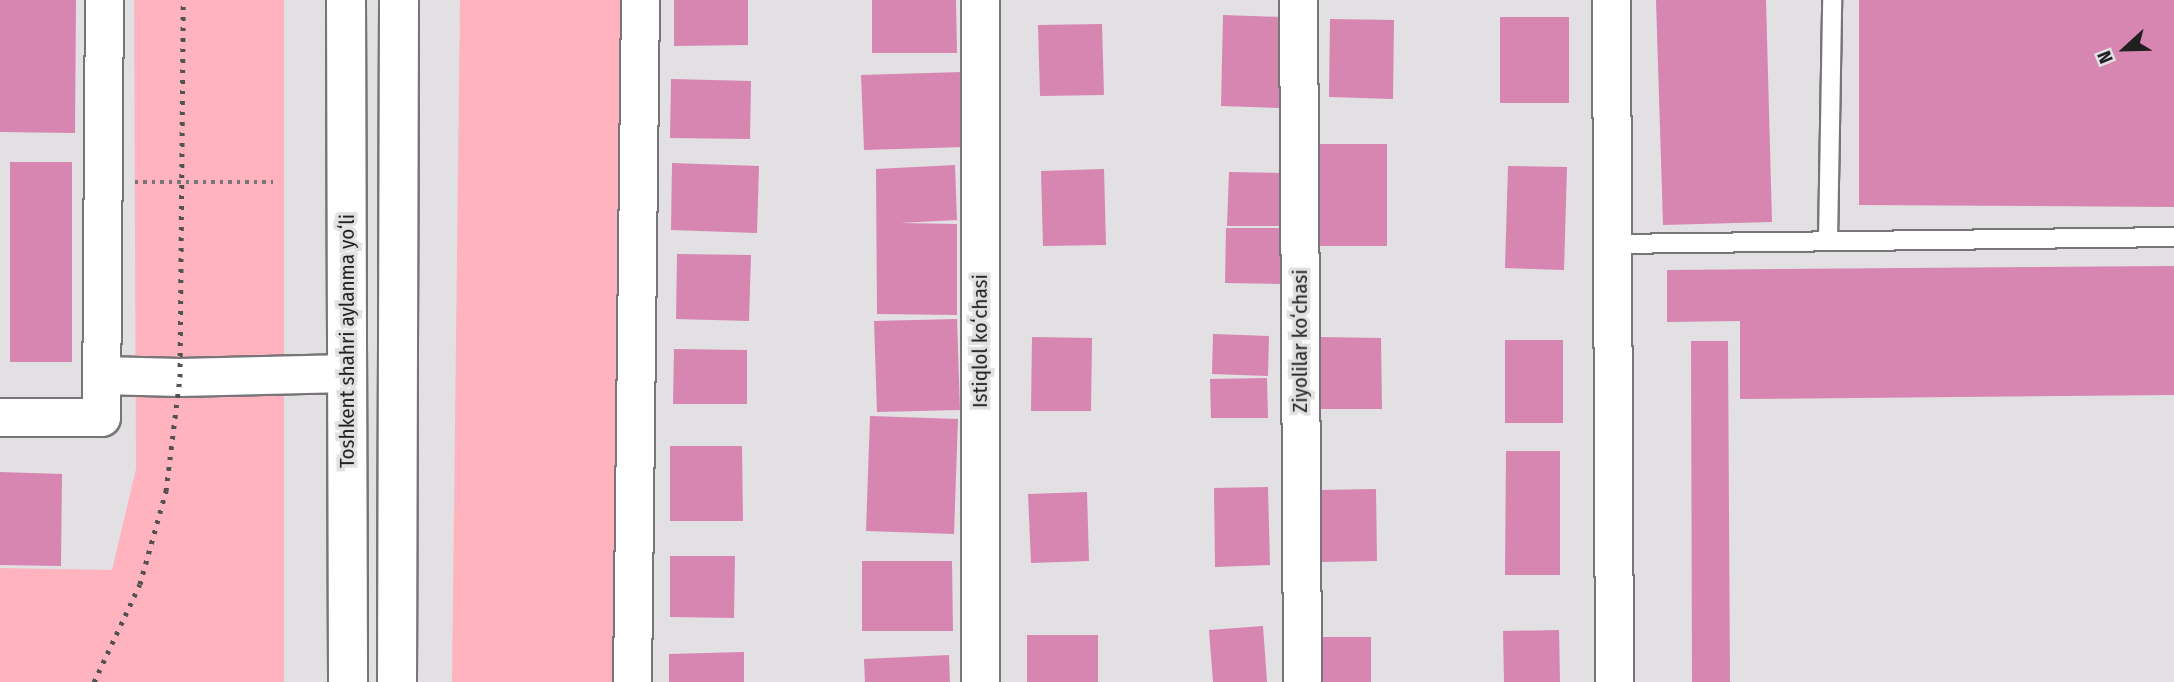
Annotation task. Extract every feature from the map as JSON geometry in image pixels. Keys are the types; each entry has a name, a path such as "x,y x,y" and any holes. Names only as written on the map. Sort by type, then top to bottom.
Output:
{"highway":[{"name":"Toshkent shahri aylanma yoʻli","path":"346,0 348,682"},
{"path":"397,682 399,0"}],"street":[{"path":"0,417 101,417 104,0"},
{"path":"632,682 640,0"},
{"name":"Istiqlol koʻchasi","path":"980,0 980,682"},
{"name":"Ziyolilar koʻchasi","path":"1298,0 1302,682"},
{"path":"1611,0 1614,682"},
{"path":"101,375 180,377 347,373"}],"lane":[{"path":"1828,242 1832,0"},
{"path":"1612,244 2174,237"}],"path":[{"path":"103,182 272,182"}],"shaded area":[{"path":"134,0 284,0 284,682 0,682 0,568 112,570 136,469"},
{"path":"460,0 629,0 628,682 452,682"}],"building":[{"path":"0,0 76,0 75,133 0,132"},
{"path":"674,0 748,0 748,45 674,46"},
{"path":"872,0 956,0 957,53 872,53"},
{"path":"1656,0 1766,0 1772,222 1663,225"},
{"path":"1859,0 2174,0 2174,207 1859,205"},
{"path":"1223,15 1281,17 1279,108 1221,106"},
{"path":"1500,17 1569,17 1569,103 1500,103"},
{"path":"1330,19 1394,20 1393,99 1329,97"},
{"path":"1102,24 1104,95 1040,96 1038,25"},
{"path":"962,72 964,147 864,150 861,75"},
{"path":"671,79 751,81 750,139 670,138"},
{"path":"1319,144 1387,144 1387,246 1319,246"},
{"path":"10,162 72,162 72,362 10,362"},
{"path":"672,163 759,166 757,233 671,230"},
{"path":"955,165 957,220 900,223 957,224 957,315 877,314 876,169"},
{"path":"1508,166 1567,167 1564,270 1505,268"},
{"path":"1104,169 1106,245 1043,246 1041,171"},
{"path":"1229,172 1283,173 1282,226 1227,226"},
{"path":"1226,228 1282,228 1281,284 1225,283"},
{"path":"677,254 751,255 749,321 676,319"},
{"path":"2174,266 2174,395 1740,399 1740,321 1667,322 1667,270"},
{"path":"957,319 960,410 877,412 874,321"},
{"path":"1213,334 1269,336 1268,376 1212,374"},
{"path":"1032,337 1092,338 1091,411 1031,411"},
{"path":"1318,337 1381,338 1382,409 1318,409"},
{"path":"1505,340 1563,340 1563,423 1505,423"},
{"path":"1691,341 1728,341 1730,682 1692,682"},
{"path":"674,349 747,350 747,404 673,404"},
{"path":"1267,378 1268,418 1211,418 1210,379"},
{"path":"870,416 958,419 954,534 866,531"},
{"path":"670,446 742,446 743,521 670,521"},
{"path":"1506,451 1560,451 1560,575 1505,575"},
{"path":"0,472 62,474 61,566 0,565"},
{"path":"1268,487 1270,565 1215,567 1214,488"},
{"path":"1376,489 1377,561 1320,562 1320,490"},
{"path":"1087,492 1089,561 1031,563 1028,494"},
{"path":"670,556 735,556 734,618 670,617"},
{"path":"862,561 952,561 953,631 862,631"},
{"path":"1263,626 1267,682 1213,682 1209,630"},
{"path":"1559,630 1560,682 1504,682 1503,631"},
{"path":"1027,635 1098,635 1098,682 1027,682"},
{"path":"1322,637 1371,637 1371,682 1321,682"},
{"path":"744,652 744,682 669,682 669,654"},
{"path":"949,655 950,682 865,682 864,659"}],"railway":[{"path":"94,682 140,584 166,491 180,377 183,0"}]}
